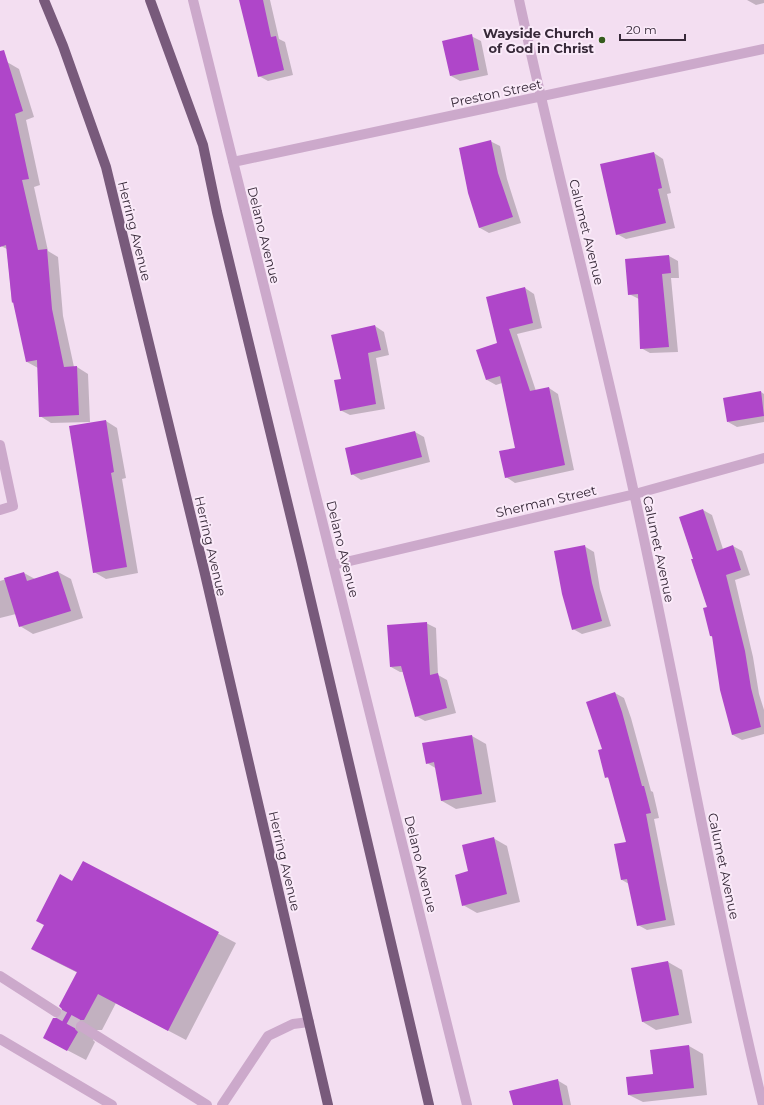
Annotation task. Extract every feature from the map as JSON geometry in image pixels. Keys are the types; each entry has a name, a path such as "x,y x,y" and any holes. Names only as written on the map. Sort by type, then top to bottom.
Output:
{"main road":[{"name":"Herring Avenue","path":"44,0 63,46 106,167 205,574 328,1105"},
{"path":"150,0 203,145 219,220 430,1105"}],"street":[{"name":"Delano Avenue","path":"193,0 467,1105"},
{"name":"Calumet Avenue","path":"519,0 540,96 582,263 635,494 740,1008 763,1105"},
{"name":"Preston Street","path":"233,162 764,49"},
{"path":"0,445 13,506 0,510"},
{"name":"Sherman Street","path":"333,565 635,494 764,458"},
{"path":"0,976 56,1012"},
{"path":"222,1105 268,1036 292,1024 308,1022"},
{"path":"81,1026 208,1105"},
{"path":"0,1038 112,1105"}],"building":[{"path":"239,0 263,0 271,37 276,36 284,70 258,77"},
{"path":"472,34 479,70 450,76 442,41"},
{"path":"4,50 23,111 15,114 29,179 22,180 38,250 47,249 52,309 64,367 77,366 79,415 39,417 37,360 26,362 13,302 12,303 6,245 0,247 0,51"},
{"path":"491,140 498,173 513,217 479,228 468,193 459,148"},
{"path":"654,152 662,188 658,189 666,223 616,235 600,164"},
{"path":"669,255 671,273 662,274 669,347 640,349 638,294 628,295 625,259"},
{"path":"525,287 533,323 509,329 530,391 549,387 565,465 505,478 499,451 515,448 500,376 486,380 476,350 497,343 486,297"},
{"path":"375,325 381,350 368,353 376,404 340,411 334,380 341,379 331,335"},
{"path":"761,391 764,416 727,422 723,398"},
{"path":"106,420 114,472 111,473 127,567 93,573 69,426"},
{"path":"415,431 422,457 351,475 345,448"},
{"path":"703,509 717,551 733,545 741,570 726,575 745,651 751,688 761,727 732,735 720,690 712,636 710,636 703,608 707,607 679,517"},
{"path":"585,545 592,583 602,621 572,630 562,594 554,551"},
{"path":"58,571 71,611 19,627 4,578 24,572 27,581"},
{"path":"427,622 430,675 438,673 447,708 415,717 401,666 390,667 387,625"},
{"path":"615,692 651,813 646,814 666,920 637,926 627,879 621,880 614,844 626,842 608,777 605,778 598,750 602,749 586,702"},
{"path":"472,735 482,794 441,801 434,762 426,764 422,743"},
{"path":"494,837 507,894 462,906 455,875 468,871 462,845"},
{"path":"83,861 219,932 168,1031 98,994 84,1020 78,1020 75,1023 75,1029 78,1032 67,1051 43,1038 53,1018 59,1018 62,1015 62,1009 59,1006 77,972 31,949 44,925 36,921 60,874 72,881"},
{"path":"668,961 679,1015 642,1022 631,968"},
{"path":"689,1045 694,1088 628,1095 626,1077 653,1074 650,1050"},
{"path":"558,1079 563,1105 513,1105 509,1091"}],"tunnel":[{"path":"56,1012 81,1026"}],"place":[{"name":"Wayside Church of God in Christ","path":"602,40"}]}
